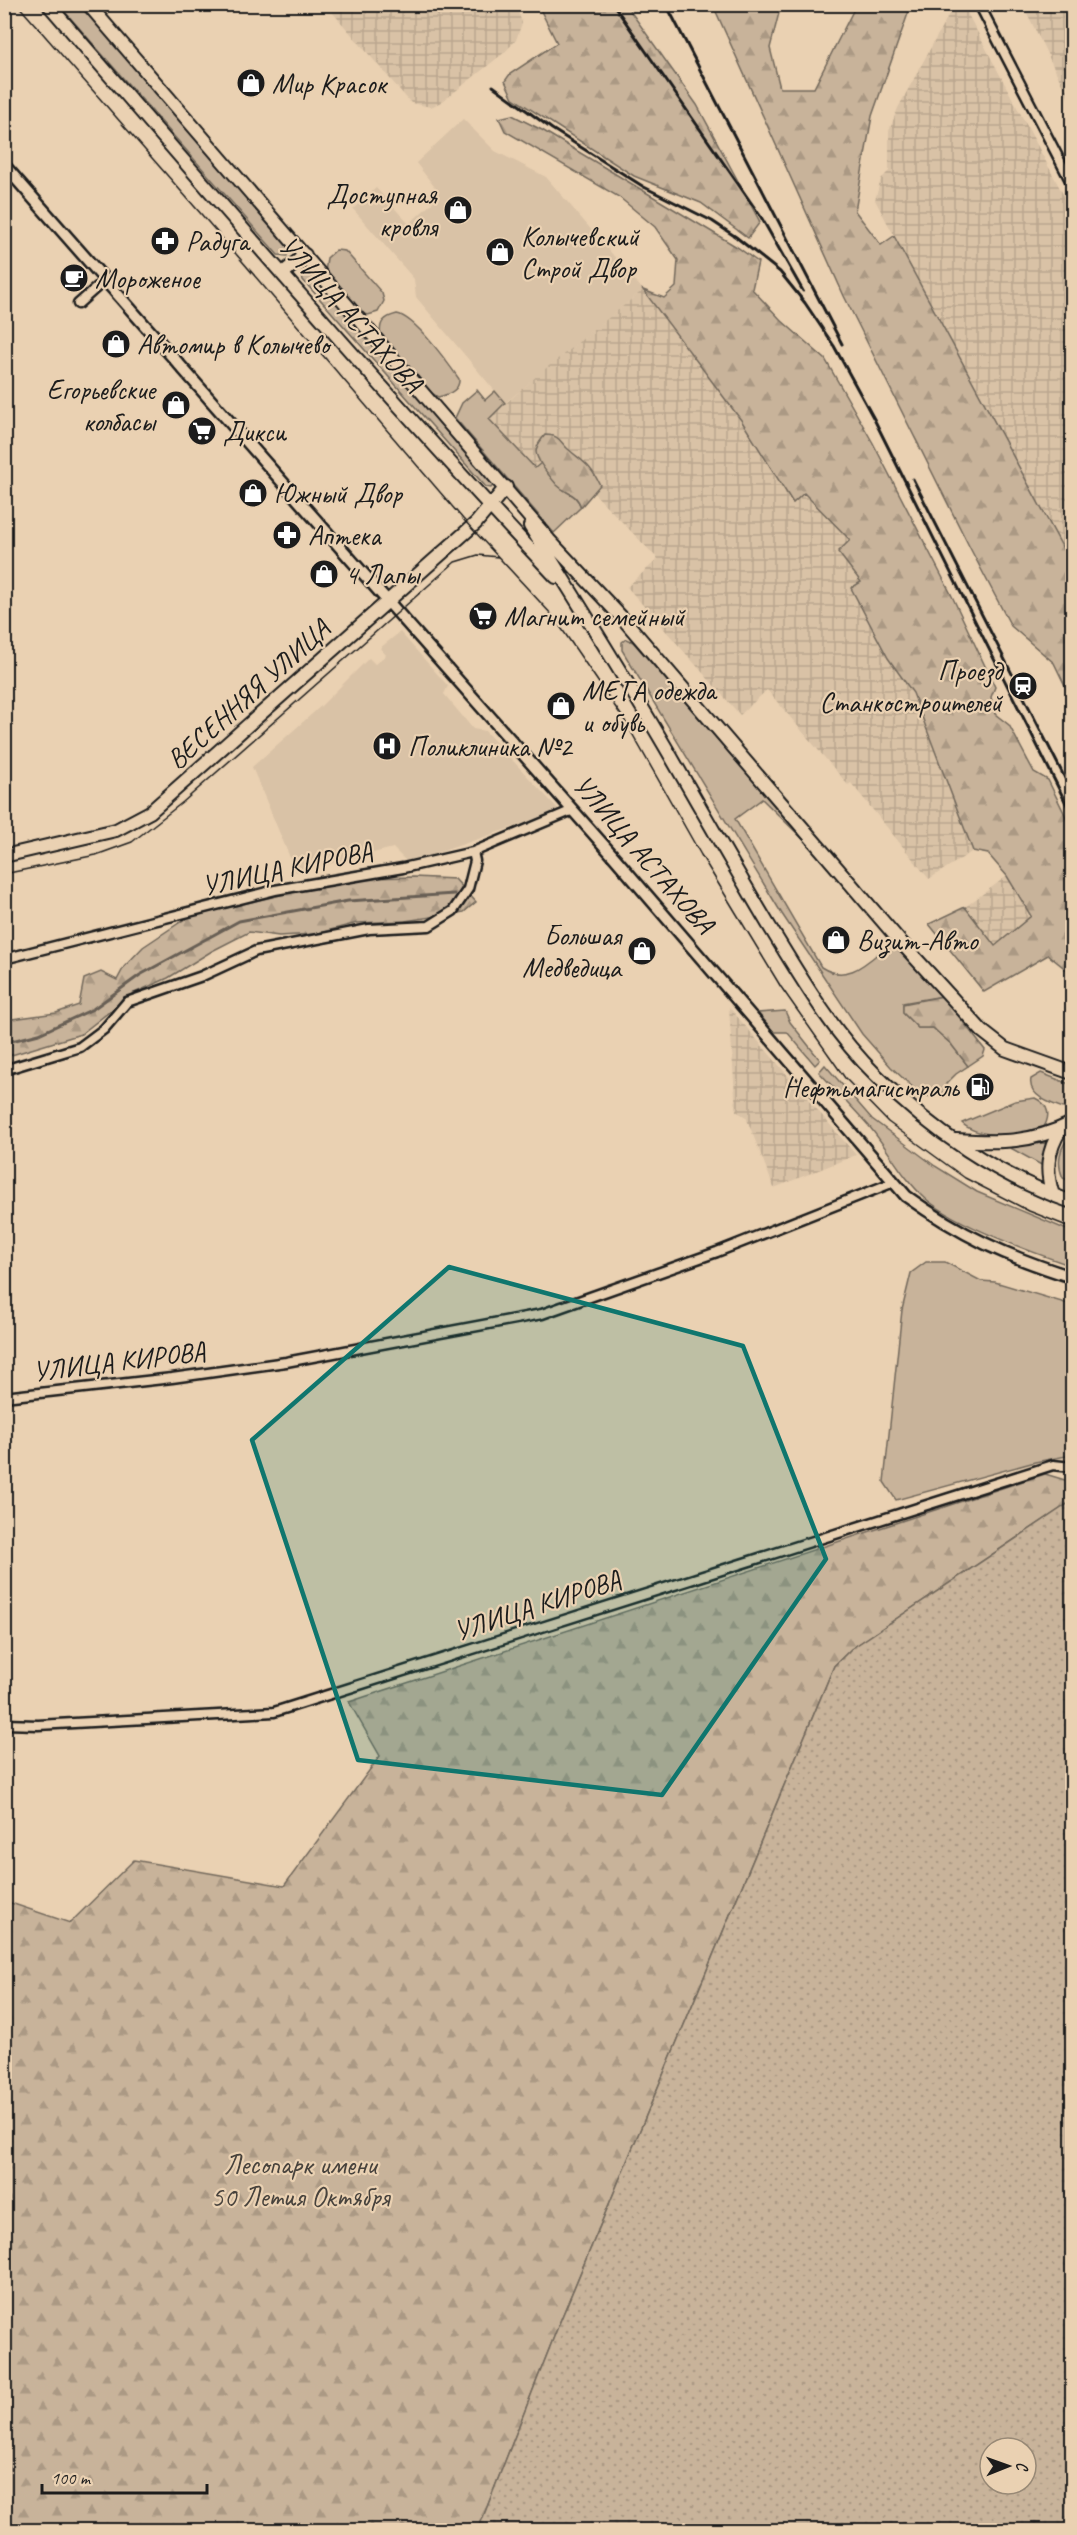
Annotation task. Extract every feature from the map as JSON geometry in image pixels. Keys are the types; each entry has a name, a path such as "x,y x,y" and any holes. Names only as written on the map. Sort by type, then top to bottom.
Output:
{"main road":[{"name":"УЛИЦА АСТАХОВА","path":"48,4 282,274 489,506 575,598"},
{"name":"УЛИЦА АСТАХОВА","path":"88,4 506,487 549,540 626,622 898,939 982,1031 1005,1049 1072,1073"},
{"path":"282,274 304,255"},
{"name":"УЛИЦА АСТАХОВА","path":"506,487 607,647 720,843 810,991 842,1035 874,1074 912,1109 954,1140 997,1168 1053,1196 1072,1202"},
{"name":"ВЕСЕННЯЯ УЛИЦА","path":"4,856 116,830 150,812 476,523 506,487"},
{"path":"954,1140 1006,1143 1067,1126"},
{"path":"1053,1196 1048,1179 1048,1162 1052,1143 1067,1126"}],"street":[{"path":"979,4 1072,184"},
{"name":"УЛИЦА АСТАХОВА","path":"4,165 573,810 906,1196 944,1223 999,1250 1037,1266 1072,1277"},
{"path":"78,304 105,280"},
{"name":"УЛИЦА КИРОВА","path":"4,958 275,890 402,868 473,852 573,810"},
{"path":"4,1070 80,1047 104,1029 128,1002 202,976 256,951 369,929 429,926 453,911 468,889 475,861 473,852"},
{"name":"УЛИЦА КИРОВА","path":"4,1397 172,1378 286,1362 542,1314 706,1256 894,1182"},
{"name":"УЛИЦА КИРОВА","path":"4,1724 38,1725 274,1712 1053,1464 1072,1467"}],"highlighted area":[{"path":"449,1267 743,1346 826,1559 662,1795 358,1760 252,1440"}],"shaded area":[{"path":"326,5 516,5 522,23 516,40 505,52 443,101 431,107 411,103"},
{"path":"954,5 963,5 1072,211 1072,565 875,200 881,179 889,171 889,131 898,108"},
{"path":"1023,5 1072,5 1072,106 1058,76"},
{"name":"Колычевский Строй Двор","path":"463,119 495,151 546,177 643,290 505,403 416,297 414,279 353,209 376,188 409,224 432,203 437,190 416,163"},
{"path":"643,290 741,420 793,502 803,493 850,540 861,583 852,588 888,658 913,693 973,851 929,879 851,783 848,785 767,690 740,715 627,587 658,559 554,452 535,468 489,418 539,374"},
{"name":"Поликлиника №2","path":"400,632 448,686 444,694 473,729 485,731 560,811 408,863 393,848 296,872 252,767 321,706 369,658 375,664 386,655 380,648"},
{"path":"1007,876 1031,916 995,946 965,907"},
{"path":"729,1007 856,1155 774,1188 746,1117 736,1111"}],"green space":[{"path":"59,5 81,5 289,247 287,256 278,255"},
{"path":"538,5 626,5 697,105 760,222 748,238 701,203 634,176 513,98 505,81 510,74 557,43"},
{"path":"713,5 781,5 770,48 780,88 814,88 856,5 911,5 872,116 855,211 881,245 894,236 1072,565 1072,700 1054,663 1011,626 970,548 844,296"},
{"path":"512,115 542,130 737,247 758,262 752,289 781,320 825,359 873,443 951,594 995,687 991,697 995,714 1009,725 1034,772 1048,780 1072,829 1072,980 1068,971 1048,955 984,992 929,924 965,907 995,946 1031,916 1007,876 988,854 973,851 913,693 888,658 851,588 861,582 838,552 850,540 804,493 793,503 741,420 643,290 664,298 676,287 678,260 655,227 619,197 505,131 499,118"},
{"path":"336,250 345,251 382,293 384,301 378,312 368,315 359,313 325,273 327,258"},
{"path":"308,268 494,484 491,488 486,487 303,280 301,274 303,269"},
{"path":"397,314 413,323 422,332 459,379 457,387 452,392 438,397 432,393 381,336 383,321"},
{"path":"477,390 485,400 495,391 505,403 489,419 535,468 541,463 556,483 579,502 581,507 554,533 455,418 462,403"},
{"path":"545,435 559,439 590,468 600,485 581,507 573,496 557,485 537,456 536,449"},
{"path":"626,639 633,642 812,848 762,799 735,819 821,967 831,972 850,972 867,963 891,943 902,949 943,996 903,1003 903,1013 918,1028 933,1028 951,1044 968,1066 946,1084 949,1090 932,1097 920,1094 891,1067 862,1034 782,914 622,650 622,642"},
{"path":"363,878 455,879 476,902 464,912 405,921 357,923 315,934 279,936 249,932 168,978 132,994 81,1034 5,1057 5,1020 56,1013 79,1005 84,979 101,972 117,980 124,967 143,947 188,917"},
{"path":"943,996 985,1050 983,1056 968,1066 951,1044 933,1028 918,1028 903,1013 903,1004"},
{"path":"785,1011 790,1022 820,1060 815,1065 787,1032 774,1032 758,1013"},
{"path":"825,1065 872,1119 935,1166 977,1192 1072,1232 1072,1266 976,1228 926,1199 917,1191 869,1126 819,1072"},
{"path":"1041,1073 1072,1085 1072,1111 1052,1104 1034,1091 1031,1079"},
{"path":"1035,1098 1044,1104 1048,1116 1042,1130 1034,1133 989,1134 978,1132 962,1123 1015,1101"},
{"path":"1072,1137 1072,1182 1063,1178 1060,1156 1064,1145"},
{"path":"1045,1143 1047,1145 1045,1167 1007,1146"},
{"path":"926,1262 945,1262 981,1281 995,1282 1072,1305 1072,1455 1035,1462 896,1500 884,1482 902,1310 911,1273"},
{"name":"Лесопарк имени 50 Летия Октября","path":"1045,1474 1072,1482 1072,1501 851,1649 834,1666 559,2324 478,2530 5,2530 5,1901 70,1923 134,1860 284,1886 380,1756 349,1702"},
{"path":"1072,1501 1072,2530 478,2530 559,2324 834,1666 851,1649"}],"waterway":[{"path":"4,1043 39,1034 93,1009 140,975 239,921 348,901 454,894"}],"tram line":[{"path":"17,4 230,247 463,519 553,616 625,721 701,855 781,987 845,1078 888,1122 965,1178 1029,1211 1072,1228"},
{"path":"4,874 96,855 132,842 183,802 455,562 478,555 498,557"}],"railway":[{"path":"613,4 761,217 803,291"},
{"path":"666,4 842,344"},
{"path":"493,86 552,129 644,187 712,221 736,237 780,272 805,303 834,346 874,419 1072,815"},
{"path":"913,479 1072,792"}],"place":[{"name":"Мир Красок","path":"251,83"},
{"name":"Доступная кровля","path":"458,210"},
{"name":"Радуга","path":"165,241"},
{"name":"Колычевский Строй Двор","path":"500,252"},
{"name":"Мороженое","path":"74,278"},
{"name":"Автомир в Колычево","path":"116,344"},
{"name":"Егорьевские колбасы","path":"176,405"},
{"name":"Дикси","path":"202,431"},
{"name":"Южный Двор","path":"253,493"},
{"name":"Аптека","path":"287,535"},
{"name":"4 Лапы","path":"324,574"},
{"name":"Магнит семейный","path":"483,616"},
{"name":"Проезд Станкостроителей","path":"1023,686"},
{"name":"МЕГА одежда и обувь","path":"561,706"},
{"name":"Поликлиника №2","path":"387,746"},
{"name":"Визит-Авто","path":"836,940"},
{"name":"Большая Медведица","path":"642,951"},
{"name":"Нефтьмагистраль","path":"980,1087"}]}
